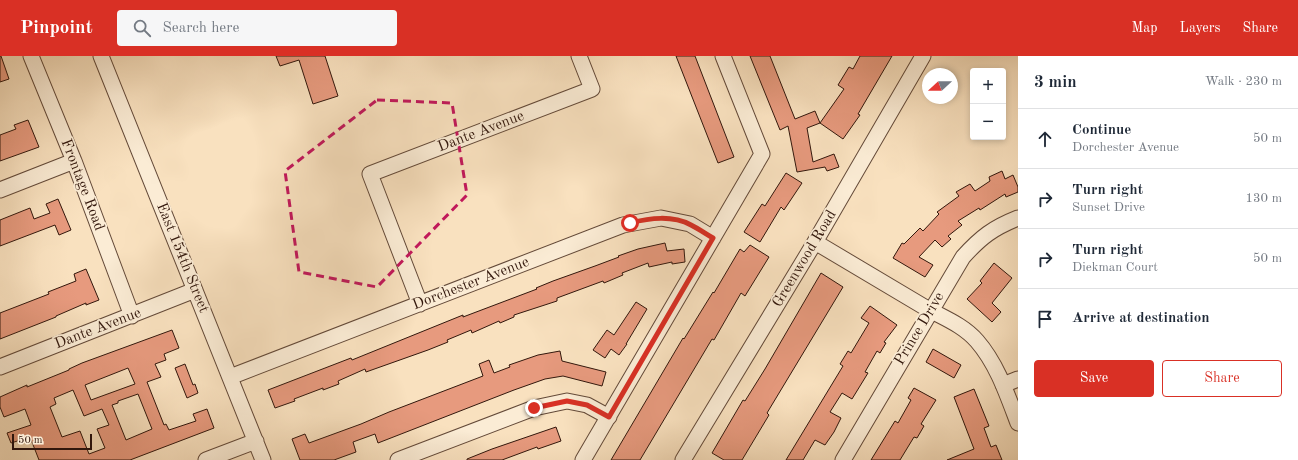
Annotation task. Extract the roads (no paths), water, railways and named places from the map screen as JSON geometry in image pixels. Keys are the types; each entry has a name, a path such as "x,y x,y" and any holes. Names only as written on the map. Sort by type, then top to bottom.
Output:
{"street":[{"name":"Frontage Road","path":"31,56 74,161 132,316"},
{"name":"East 154th Street","path":"101,56 263,460"},
{"name":"Dante Avenue","path":"420,304 370,174 592,89 579,56"},
{"path":"583,460 762,154 723,56"},
{"name":"Greenwood Road","path":"683,460 815,242 923,56"},
{"path":"0,190 74,161"},
{"name":"Dorchester Avenue","path":"230,377 623,225 643,220 661,218 676,220 690,224 713,238"},
{"name":"Prince Drive","path":"843,460 963,257 975,243 993,229 1018,218"},
{"path":"815,242 931,311 962,327 976,340 986,353 1003,385 1018,422"},
{"name":"Dante Avenue","path":"0,367 195,290"},
{"path":"1003,385 1018,379"},
{"path":"398,460 534,408 560,402 567,401 587,405 609,417"},
{"path":"206,460 256,441"}]}
